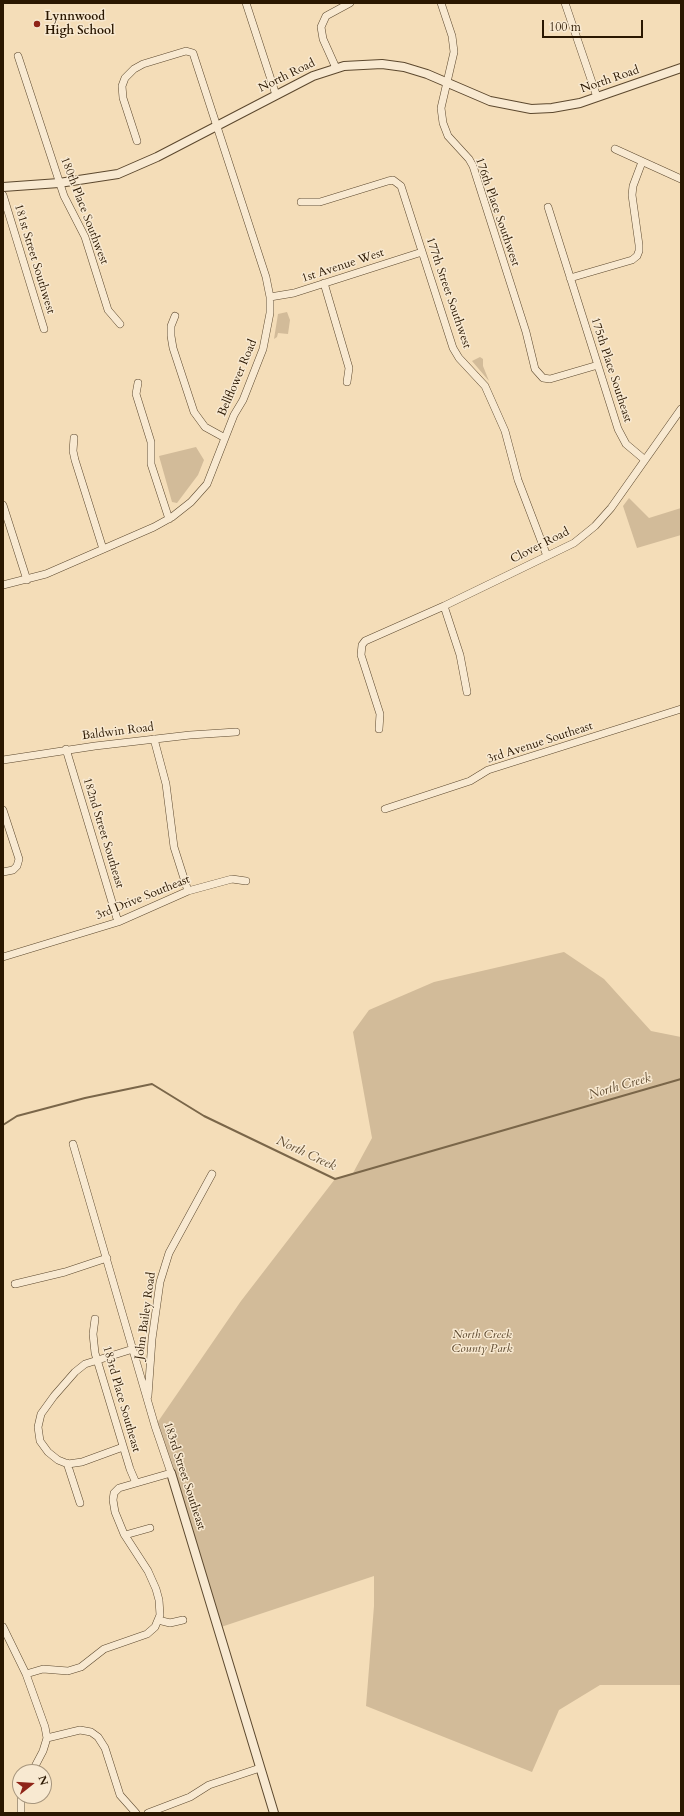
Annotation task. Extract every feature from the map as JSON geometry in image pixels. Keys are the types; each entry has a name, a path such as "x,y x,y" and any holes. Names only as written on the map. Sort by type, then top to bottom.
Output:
{"street":[{"path":"246,3 276,95"},
{"path":"336,68 323,39 322,27 326,16 350,3"},
{"name":"176th Place Southwest","path":"441,3 452,36 454,52 441,108 443,123 448,136 464,153 473,166 526,332 535,369 543,378 550,379 598,365"},
{"path":"565,3 596,97"},
{"name":"Bellflower Road","path":"3,585 46,574 169,519 191,502 207,484 263,349 269,326 270,297 266,277 193,53 186,51 144,64 134,69 125,78 122,86 123,98 137,141"},
{"name":"180th Place Southwest","path":"18,56 64,196 84,238 108,310 120,324"},
{"name":"North Road","path":"3,187 60,183 99,178 122,172 217,126 313,76 336,68 368,64 393,65 418,71 490,101 519,108 552,108 580,103 681,68"},
{"path":"615,149 681,179"},
{"path":"570,278 632,260 639,251 632,195 633,186 642,162"},
{"name":"177th Street Southwest","path":"301,202 320,202 393,180 401,186 453,348 458,358 484,386 505,431 518,480 547,556"},
{"name":"181st Street Southwest","path":"3,195 44,329"},
{"name":"175th Place Southeast","path":"548,208 622,437 626,444 645,460"},
{"name":"1st Avenue West","path":"270,297 294,293 422,252"},
{"path":"324,284 349,368 347,382"},
{"path":"174,316 171,326 173,348 194,412 205,427 225,438"},
{"path":"138,383 136,394 150,442 151,464 169,519"},
{"name":"Clover Road","path":"379,729 380,714 361,655 362,645 369,638 444,606 574,543 595,526 611,508 681,409"},
{"path":"74,438 73,451 75,460 104,548"},
{"path":"3,505 27,580"},
{"path":"444,606 460,655 467,692"},
{"name":"3rd Avenue Southeast","path":"384,809 470,781 488,770 681,709"},
{"name":"Baldwin Road","path":"3,760 66,749 190,735 236,732"},
{"path":"154,739 166,784 174,847 188,891"},
{"name":"182nd Street Southeast","path":"66,749 118,922"},
{"path":"3,810 19,859 18,866 13,870 3,872"},
{"name":"3rd Drive Southeast","path":"3,957 118,922 188,891 232,879 246,882"},
{"name":"183rd Street Southeast","path":"73,1144 148,1400 274,1813"},
{"name":"John Bailey Road","path":"148,1400 152,1339 160,1282 169,1253 212,1174"},
{"path":"15,1284 65,1272 107,1258"},
{"name":"183rd Place Southeast","path":"95,1319 93,1334 95,1353 123,1447 136,1483"},
{"path":"123,1447 82,1462 67,1463 58,1460 48,1452 40,1441 38,1427 41,1414 54,1396 75,1372 85,1364 133,1349"},
{"path":"67,1463 80,1504"},
{"path":"26,1674 43,1669 68,1671 81,1667 104,1649 147,1634 155,1627 159,1618 159,1600 156,1589 148,1571 125,1535 115,1512 113,1500 114,1493 119,1488 171,1473"},
{"path":"125,1535 150,1528"},
{"path":"159,1618 170,1623 183,1620"},
{"path":"3,1627 26,1674 45,1727 47,1738 43,1751 36,1764"},
{"path":"47,1738 80,1730 91,1732 98,1737 105,1748 120,1795 136,1813"},
{"path":"148,1813 190,1797 209,1785 260,1768"}],"green space":[{"path":"287,312 290,320 288,334 278,333 277,337 274,339 278,314"},
{"path":"480,357 483,359 483,366 489,381 472,361"},
{"path":"196,447 204,460 198,475 177,503 172,502 159,456"},
{"path":"629,498 649,518 681,508 681,535 637,548 623,506"},
{"name":"North Creek County Park","path":"564,952 604,979 651,1031 681,1037 681,1685 600,1685 559,1710 532,1772 366,1706 374,1606 374,1576 218,1628 155,1426 241,1301 335,1179 353,1173 372,1138 353,1032 369,1010 434,982"}],"waterway":[{"name":"North Creek","path":"3,1125 17,1116 85,1098 152,1084 204,1116 335,1179 681,1079"}],"place":[{"name":"Lynnwood High School","path":"37,24"}]}
